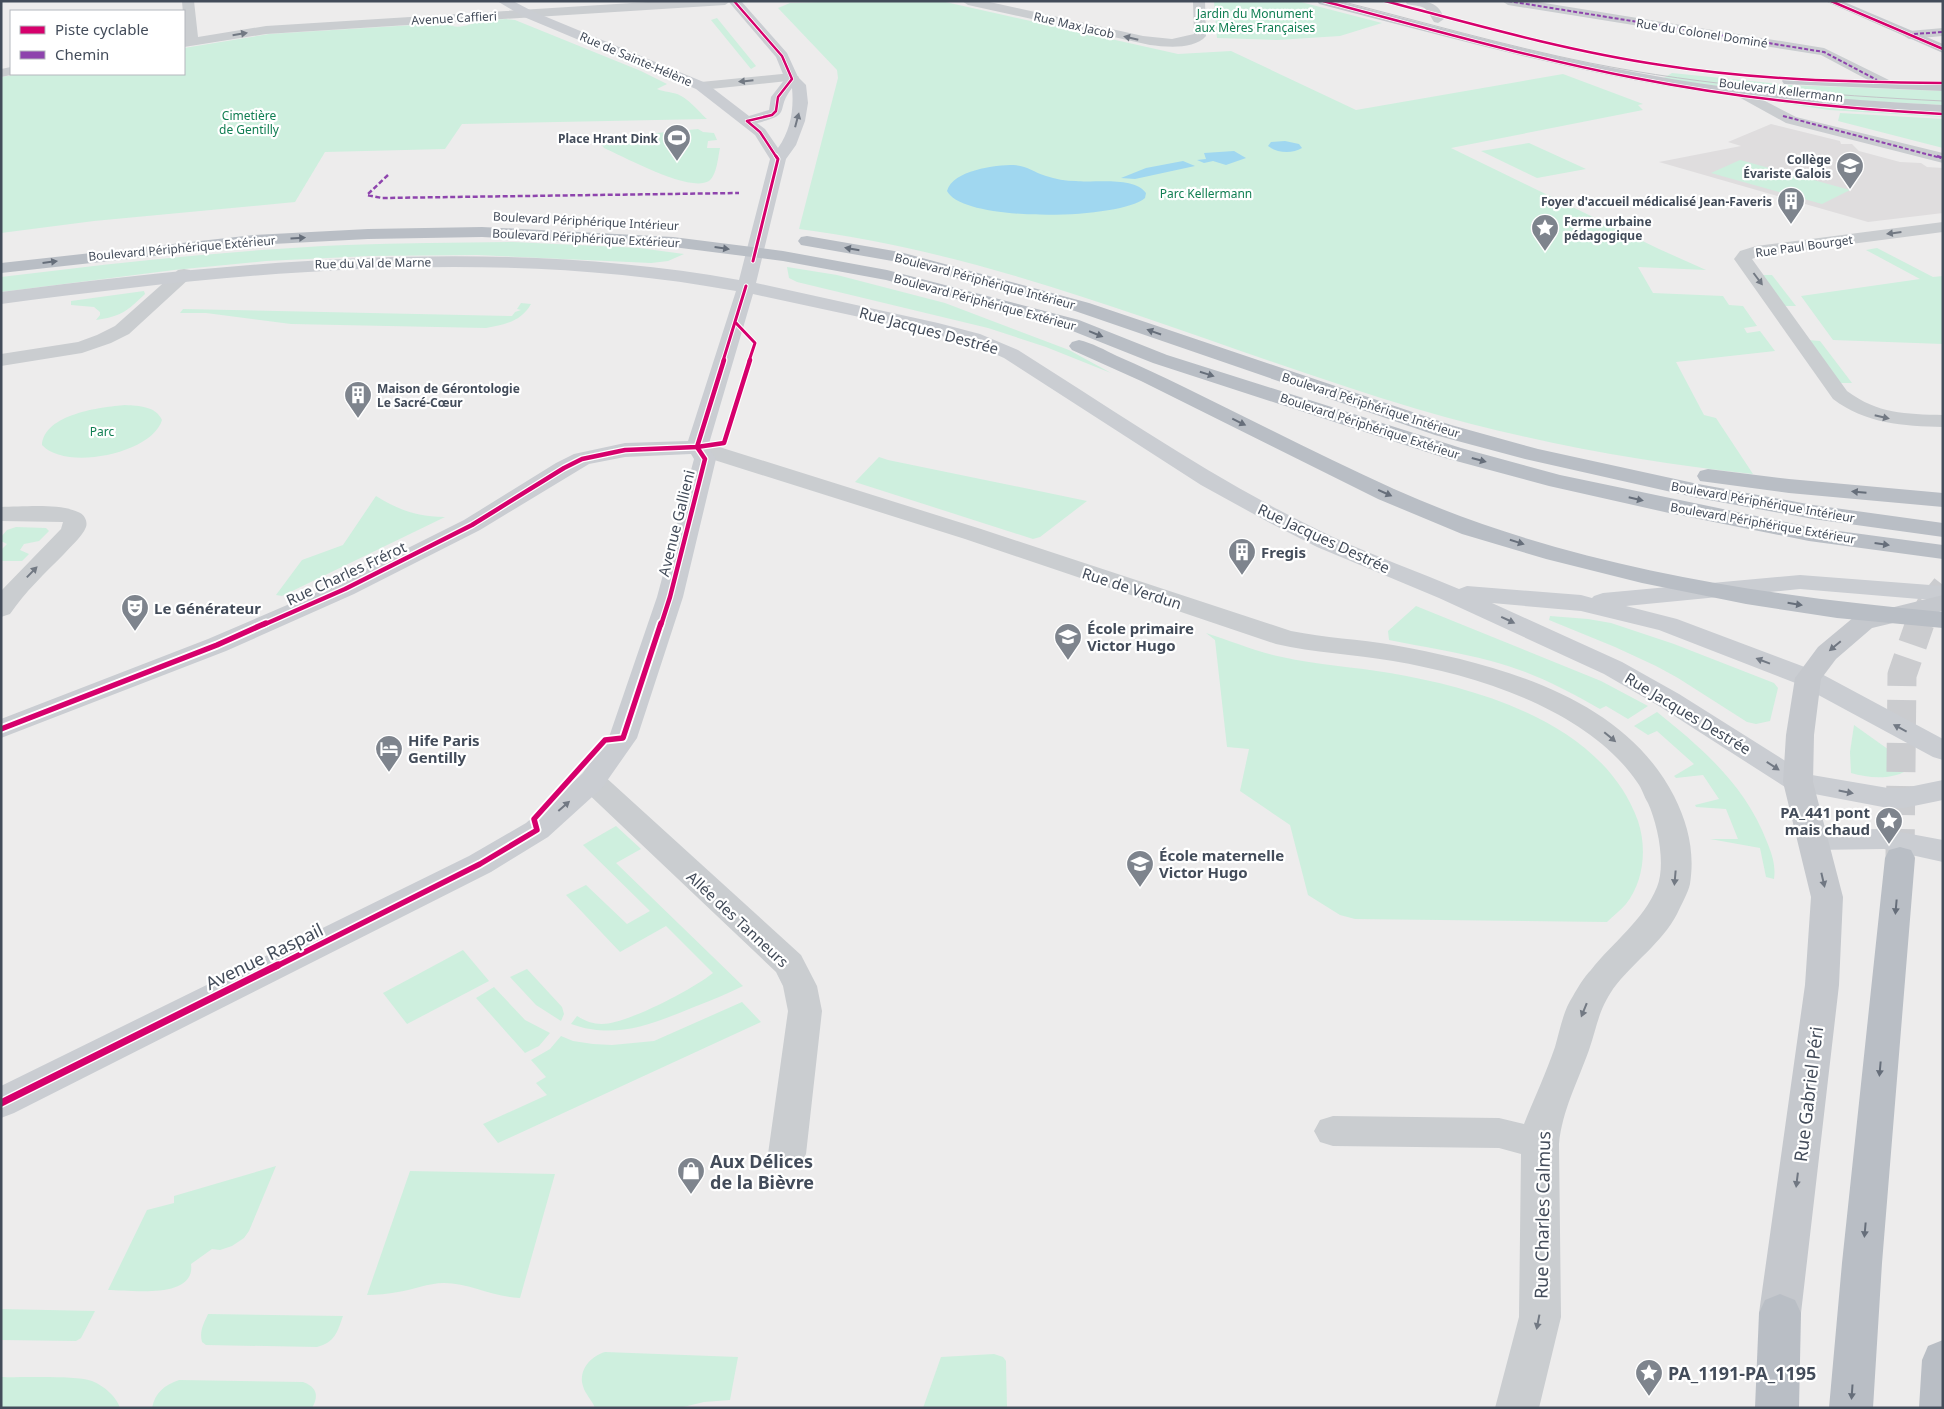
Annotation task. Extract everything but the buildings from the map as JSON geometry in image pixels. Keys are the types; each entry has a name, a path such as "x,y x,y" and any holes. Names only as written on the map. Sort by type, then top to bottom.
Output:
{"highway":[{"name":"Boulevard Périphérique Intérieur","path":"1,252 118,238 252,226 369,219 493,216"},
{"name":"Boulevard Périphérique Extérieur","path":"1,268 254,240 368,234 482,232 673,242 783,256 887,275 1072,324 1160,359 1453,453 1557,481 1809,534 1943,552"},
{"path":"740,232 776,237"},
{"name":"Boulevard Périphérique Intérieur","path":"795,239 900,257 1082,307 1443,430 1533,454 1698,491 1813,512 1943,530"},
{"path":"966,295 1148,377 1386,494 1470,528 1555,554 1642,576 1746,596 1837,610 1943,620"},
{"path":"1533,454 1789,486 1943,500"},
{"path":"1851,1408 1863,1253 1900,858"},
{"path":"1776,1408 1780,1313"},
{"path":"1941,1408 1943,1360"}],"main road":[{"name":"Rue de Sainte-Hélène","path":"503,1 528,14 701,86 760,132 778,159"},
{"path":"696,447 746,286 771,193 778,159 788,145 798,121 801,103 798,85 792,78 782,56 734,1"},
{"name":"Boulevard Kellermann","path":"1323,1 1573,63 1672,83 1843,104 1943,109"},
{"name":"Boulevard Kellermann","path":"1366,1 1576,53 1676,70 1759,80 1943,87"},
{"path":"1831,1 1943,49"},
{"path":"747,121 772,115 776,111 778,97 792,78"},
{"name":"Rue du Val de Marne","path":"1,298 184,274 331,263 425,261 606,268 746,286"},
{"name":"Rue Jacques Destrée","path":"746,286 912,323 1002,349 1209,480 1271,514 1325,542 1448,592 1614,668 1669,700 1798,782"},
{"name":"Rue Charles Frérot","path":"1,729 217,645 345,589 472,525 564,468 582,459 634,449 696,447"},
{"name":"Avenue Gallieni","path":"592,781 626,732 670,597 706,459 696,447"},
{"path":"1581,603 1800,582 1943,594"},
{"path":"1448,592 1581,603 1668,624 1808,678 1943,752"},
{"path":"1943,603 1863,622 1827,652 1808,678 1800,735 1798,782 1888,798 1904,798 1943,790"},
{"name":"Avenue Raspail","path":"1,1103 480,864 537,830 592,781"},
{"name":"Rue Gabriel Péri","path":"1760,1408 1780,1313 1822,985 1827,897 1798,782"},
{"path":"1814,840 1884,839 1943,851"}],"street":[{"path":"188,1 188,42"},
{"name":"Avenue Caffieri","path":"188,42 266,30 725,1"},
{"name":"Rue Max Jacob","path":"968,1 1143,40 1180,42 1200,36 1199,1"},
{"name":"Boulevard Kellermann","path":"1411,1 1436,10 1438,19"},
{"name":"Rue du Colonel Dominé","path":"1508,1 1824,52 1888,85"},
{"path":"1909,34 1943,32"},
{"path":"701,86 792,78"},
{"path":"1742,93 1783,116 1943,158"},
{"name":"Rue Paul Bourget","path":"1943,227 1756,251 1746,255 1744,259 1840,395 1860,409 1876,416 1892,419 1943,421"},
{"path":"1,360 82,347 110,336 122,330 184,274"},
{"name":"Rue de Verdun","path":"696,447 974,534 1285,638 1314,644 1392,652 1466,669 1536,692 1570,710"},
{"path":"1,514 61,515 71,517 75,521 75,526 9,597 1,609"},
{"name":"Rue Charles Calmus","path":"1517,1408 1540,1317 1540,1144 1542,1125 1572,1048 1584,1006 1602,979 1660,914 1674,885 1676,854 1674,831 1650,778 1609,735 1570,710"},
{"name":"Allée des Tanneurs","path":"592,781 789,964 800,986 805,1011 787,1154"},
{"path":"1332,1131 1499,1133 1540,1144"}],"shaded area":[{"name":"Collège Évariste Galois","path":"1771,124 1840,141 1841,144 1852,144 1859,151 1900,162 1921,163 1927,167 1943,168 1943,213 1868,222 1659,162 1741,146 1728,142"}],"green space":[{"name":"Parc Kellermann","path":"941,1 1178,54 1231,51 1356,110 1563,74 1643,104 1638,105 1643,110 1451,148 1706,270 1638,267 1653,293 1723,296 1729,305 1743,306 1757,326 1744,328 1747,333 1760,331 1775,351 1676,362 1704,415 1716,418 1753,474 1626,457 1500,431 1417,409 1340,385 1111,306 1035,282 957,260 879,242 799,229 838,78 837,70 778,8 790,3"},
{"name":"Jardin du Monument aux Mères Françaises","path":"1214,1 1297,1 1382,23 1340,36 1277,40 1217,38"},
{"path":"717,18 756,66 751,69 711,20"},
{"name":"Cimetière de Gentilly","path":"487,20 515,20 641,71 667,84 657,89 683,97 707,119 462,124 445,149 325,152 295,202 94,221 1,233 1,77 14,75 185,75 185,48 269,34 446,23 459,27"},
{"path":"1672,73 1790,85 1943,91 1943,105 1806,98 1662,79"},
{"path":"1763,100 1829,108 1943,115 1943,117 1829,110"},
{"path":"1840,113 1943,119 1943,148 1838,121"},
{"name":"Place Hrant Dink","path":"698,129 703,132 714,133 717,140 708,141 707,148 720,148 714,175 709,181 700,183 673,178 641,166 604,148 599,141 606,138"},
{"path":"1529,143 1586,169 1537,178 1481,151"},
{"path":"1740,160 1850,190 1822,204 1711,173"},
{"path":"513,242 639,248 684,254 668,261 651,263 477,255 369,256 266,261 174,270 1,292 1,277 173,258 259,250 346,245"},
{"path":"1877,248 1933,277 1943,276 1943,344 1833,340 1801,296 1920,279 1866,250"},
{"path":"787,267 837,275 945,303 1069,350 1111,373 1046,347 988,328 797,282 789,278"},
{"path":"1761,275 1772,275 1796,306 1783,306"},
{"path":"144,291 145,294 128,309 118,315 96,320 100,312 94,307 71,305 71,301"},
{"path":"521,303 531,304 518,318 506,324 486,328 291,324 206,313 180,313 183,309 512,316 515,312 521,310 517,309"},
{"path":"1808,340 1820,341 1852,383 1838,383"},
{"name":"Parc","path":"125,405 151,409 162,420 155,432 142,442 126,450 107,455 69,457 53,453 42,445 45,434 52,426 63,419 89,410"},
{"path":"879,457 1087,501 1040,537 1033,539 855,482"},
{"path":"376,496 409,512 445,517 282,596 276,595 302,560 343,545"},
{"path":"16,527 46,528 49,531 39,541 24,544 20,550 29,554 22,561 1,561 1,550 7,544 1,541 1,537 7,530"},
{"path":"1416,606 1601,681 1648,706 1628,719 1606,706 1600,709 1547,681 1505,665 1466,655 1389,640 1388,631"},
{"path":"1550,616 1611,623 1674,644 1774,683 1778,688 1770,721 1756,724 1747,722 1656,666 1549,620"},
{"path":"1206,633 1282,657 1390,673 1463,689 1500,701 1535,717 1568,736 1597,759 1621,787 1638,821 1643,853 1640,875 1632,895 1624,906 1607,922 1355,919 1340,915 1308,895 1290,825 1240,791 1249,749 1227,747 1215,640"},
{"path":"1657,712 1706,754 1735,786 1747,803 1758,822 1770,851 1774,865 1774,879 1766,877 1760,848 1710,839 1738,839 1726,809 1696,807 1695,805 1719,799 1703,775 1676,778 1674,776 1694,764 1657,731 1648,735 1634,726"},
{"path":"1854,725 1906,762 1909,767 1906,771 1886,777 1851,773 1850,752"},
{"path":"616,826 641,849 616,863 743,986 663,1019 634,1028 619,1030 587,1029 571,1024 577,1016 589,1022 599,1024 627,1018 676,996 713,973 666,926 620,952 566,895 586,885 627,924 650,911 583,845"},
{"path":"463,950 489,981 407,1024 383,993"},
{"path":"527,969 562,1007 564,1014 561,1021 536,1005 510,977"},
{"path":"494,987 525,1020 550,1033 539,1046 525,1053 476,998"},
{"path":"742,1002 761,1022 498,1143 483,1124 547,1095 536,1083 546,1077 531,1060 550,1049 561,1036 573,1041 593,1044 612,1045 654,1041"},
{"path":"276,1166 249,1231 244,1238 232,1246 220,1250 212,1249 191,1264 190,1275 183,1283 173,1288 145,1291 108,1290 147,1210 174,1203 174,1196"},
{"path":"410,1171 555,1174 520,1298 500,1295 463,1285 444,1283 379,1295 367,1295"},
{"path":"1,1309 95,1311 81,1338 76,1341 1,1340"},
{"path":"208,1314 343,1316 332,1339 317,1347 206,1345 202,1342 201,1334"},
{"path":"605,1352 738,1357 730,1400 704,1402 679,1408 595,1408 584,1389 582,1375 591,1360"},
{"path":"994,1354 1003,1357 1006,1361 1007,1408 923,1408 941,1357"},
{"path":"1,1377 61,1377 92,1381 109,1392 116,1399 120,1408 1,1408"},
{"path":"179,1380 303,1382 314,1389 316,1400 312,1408 152,1408 158,1393 169,1384"}],"water":[{"path":"1285,141 1299,144 1302,148 1285,152 1268,146 1271,142"},
{"path":"1234,151 1246,158 1226,165 1213,161 1204,163 1197,160 1206,159 1204,153"},
{"path":"1183,161 1195,166 1135,179 1121,178 1146,168"},
{"path":"1014,165 1061,180 1114,181 1133,184 1146,193 1145,198 1130,205 1106,211 1043,215 981,209 959,201 947,191 957,178 976,170"}],"tunnel":[{"path":"1920,625 1927,605 1943,585"},
{"path":"1900,858 1902,675 1920,623"}],"tram line":[{"path":"1340,1 1527,49 1634,71 1722,84 1854,96 1943,101"}],"marked path":[{"path":"1508,1 1824,52 1877,80"},
{"path":"1914,34 1943,32"},
{"path":"1783,116 1943,158"},
{"path":"388,175 367,195 382,198 739,193"}],"cycle path":[{"path":"734,1 782,56 792,79 778,97 776,111 772,115 747,121"},
{"path":"1323,1 1524,54 1678,86 1810,104 1943,114"},
{"path":"1385,1 1542,42 1662,66 1792,79 1943,83"},
{"path":"1831,1 1943,49"},
{"path":"747,121 760,132 778,159 753,261"},
{"path":"697,447 746,286"},
{"path":"1,729 217,645 345,589 472,525 564,468 582,459 625,450 697,447 724,443 755,343 736,323"},
{"path":"1,1103 480,864 537,830 534,819 605,740 623,738 626,732 670,597 705,459 697,447"}],"place":[{"name":"Place Hrant Dink","path":"677,162"},
{"name":"Collège Évariste Galois","path":"1850,190"},
{"name":"Foyer d'accueil médicalisé Jean-Faveris","path":"1791,225"},
{"name":"Ferme urbaine pédagogique","path":"1545,252"},
{"name":"Maison de Gérontologie Le Sacré-Cœur","path":"358,419"},
{"name":"Fregis","path":"1242,576"},
{"name":"Le Générateur","path":"135,632"},
{"name":"École primaire Victor Hugo","path":"1068,661"},
{"name":"Hife Paris Gentilly","path":"389,773"},
{"name":"PA_441 pont mais chaud","path":"1889,845"},
{"name":"École maternelle Victor Hugo","path":"1140,888"},
{"name":"Aux Délices de la Bièvre","path":"691,1195"},
{"name":"PA_1191-PA_1195","path":"1649,1397"}]}
